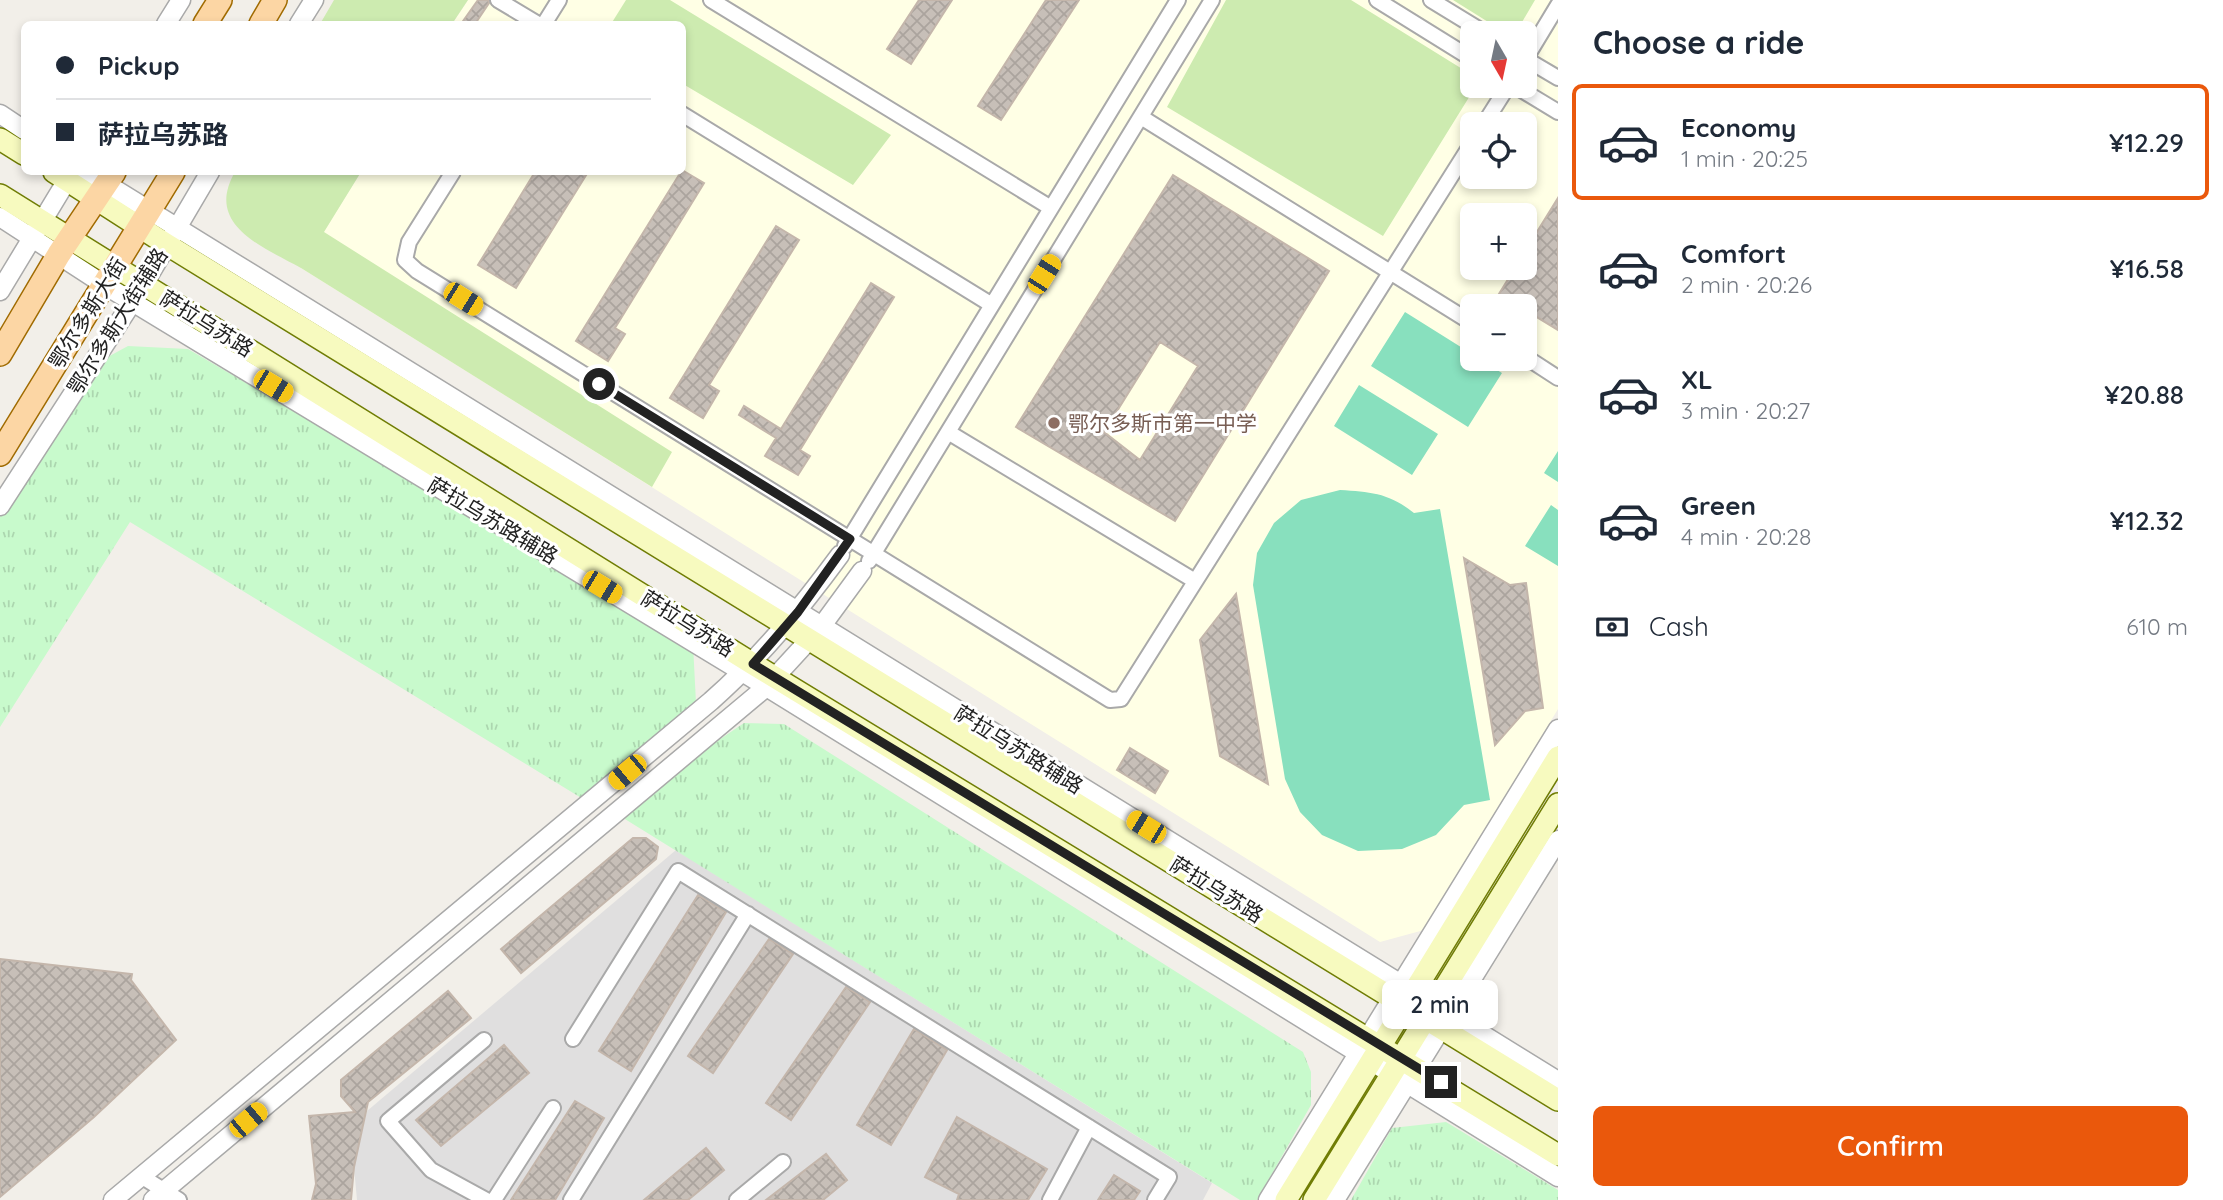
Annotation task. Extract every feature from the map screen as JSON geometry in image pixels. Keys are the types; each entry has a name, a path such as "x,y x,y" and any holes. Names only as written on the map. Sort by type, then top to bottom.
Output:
{"main road":[{"path":"207,21 220,0"},
{"path":"263,21 275,0"},
{"path":"0,139 21,152"},
{"name":"萨拉乌苏路","path":"69,175 101,182 145,219 171,236 1438,1016 1558,1100"},
{"name":"鄂尔多斯大街","path":"0,454 171,175"},
{"path":"0,354 101,182"},
{"name":"萨拉乌苏路","path":"0,195 37,229 110,276 1404,1071 1558,1155"},
{"path":"1286,1200 1403,995 1558,757"},
{"path":"1314,1200 1404,1071 1438,1016 1558,804"}],"street":[{"path":"168,21 181,0"},
{"path":"301,21 314,0"},
{"path":"498,0 532,21"},
{"path":"546,21 559,0"},
{"path":"711,0 1051,208"},
{"path":"113,1200 748,668 792,619 850,539 1178,0"},
{"path":"141,1176 166,1197 770,682 816,633 873,555 1212,0"},
{"path":"1377,0 1460,52"},
{"path":"1431,0 1465,21"},
{"path":"1537,39 1558,5"},
{"path":"1537,65 1558,78"},
{"path":"1535,98 1558,112"},
{"path":"0,114 21,128"},
{"path":"686,116 992,305"},
{"path":"1141,117 1460,316"},
{"path":"451,175 409,242 405,260 411,265 873,555 1110,700 1121,699 1460,162"},
{"path":"0,291 37,229 64,175"},
{"name":"鄂尔多斯大街辅路","path":"0,506 138,292 208,175"},
{"path":"0,217 37,229"},
{"path":"1537,364 1558,378"},
{"path":"948,432 1195,581"},
{"path":"1403,995 1558,729"},
{"path":"1558,840 1438,1016 1558,1081"},
{"path":"573,1039 678,871 1169,1177 1154,1200"},
{"path":"571,1200 748,914"},
{"path":"484,1040 388,1121 431,1170 486,1200"},
{"path":"1268,1200 1370,1049"},
{"path":"1335,1200 1404,1071 1558,1177"},
{"path":"494,1200 553,1108"},
{"path":"1050,1200 1089,1127"},
{"path":"737,1200 783,1162"}],"shaded area":[{"name":"鄂尔多斯市第一中学","path":"468,0 1558,0 1558,709 1424,930 1380,942 301,268 359,175 686,175 686,21 454,21"},
{"path":"676,850 1212,1183 1203,1200 357,1200 354,1167 367,1111"}],"green space":[{"path":"334,0 468,0 454,21 322,21"},
{"path":"626,0 670,0 891,135 853,185 686,86 686,21 613,21"},
{"path":"1226,0 1351,0 1460,68 1460,98 1469,98 1383,236 1167,107"},
{"path":"1453,0 1535,0 1523,21 1487,21"},
{"path":"234,175 359,175 324,232 672,452 652,487 255,242 232,220 227,206 227,190"},
{"path":"1405,312 1460,346 1460,371 1502,373 1468,427 1371,366"},
{"path":"128,346 188,349 693,644 696,703 583,799 130,522 0,727 0,514 93,365"},
{"path":"1359,385 1438,434 1412,475 1334,426"},
{"path":"1558,451 1558,482 1544,473"},
{"path":"1340,490 1379,495 1396,501 1414,513 1440,509 1490,800 1464,805 1436,835 1402,849 1358,851 1322,835 1300,812 1285,779 1253,585 1257,553 1274,523 1301,500"},
{"path":"1551,505 1558,510 1558,566 1525,546"},
{"path":"744,723 784,724 1303,1052 1311,1072 1311,1105 1257,1200 1240,1200 620,816 701,752"},
{"path":"1446,1122 1558,1190 1558,1200 1351,1200 1392,1128"}],"building":[{"path":"478,0 488,0 489,3 477,21 463,21"},
{"path":"919,0 952,0 911,64 887,49"},
{"path":"1046,0 1079,0 1001,120 978,106"},
{"path":"686,172 704,183 615,328 625,334 608,361 576,341 679,175 686,175"},
{"path":"533,175 586,175 516,288 478,265"},
{"path":"1173,175 1329,271 1175,521 1016,427","holes":["1160,342 1198,366 1140,460 1104,432"]},
{"path":"1558,198 1558,330 1537,317 1537,294 1499,294 1508,280 1537,280 1537,232"},
{"path":"776,226 799,240 709,385 719,391 703,418 670,398"},
{"path":"871,283 894,297 800,450 810,456 798,475 765,456 776,438 739,415 744,406 781,429"},
{"path":"1464,558 1510,585 1526,583 1543,708 1525,711 1495,745"},
{"path":"1236,594 1268,784 1220,756 1200,640"},
{"path":"1130,748 1168,771 1155,793 1117,770"},
{"path":"633,838 646,838 658,847 656,859 521,973 501,949"},
{"path":"698,895 726,912 631,1071 599,1051"},
{"path":"769,939 793,954 713,1073 688,1056"},
{"path":"0,959 132,974 131,980 176,1040 94,1117 0,1197"},
{"path":"846,987 870,1002 791,1120 766,1103"},
{"path":"448,991 471,1018 368,1102 354,1167 351,1200 312,1200 316,1184 309,1116 355,1112 341,1096 341,1080"},
{"path":"914,1029 947,1050 891,1145 857,1125"},
{"path":"504,1045 529,1073 441,1146 416,1120"},
{"path":"575,1101 604,1118 555,1200 511,1200"},
{"path":"957,1117 1047,1169 1028,1200 957,1200 959,1194 925,1177"},
{"path":"706,1148 724,1170 688,1200 644,1200"},
{"path":"826,1154 847,1180 823,1200 766,1200"},
{"path":"1114,1175 1140,1191 1134,1200 1098,1200"}],"place":[{"name":"鄂尔多斯市第一中学","path":"1054,423"}],"route":[{"path":"599,384 850,539 798,612 753,664 1441,1082"}]}
